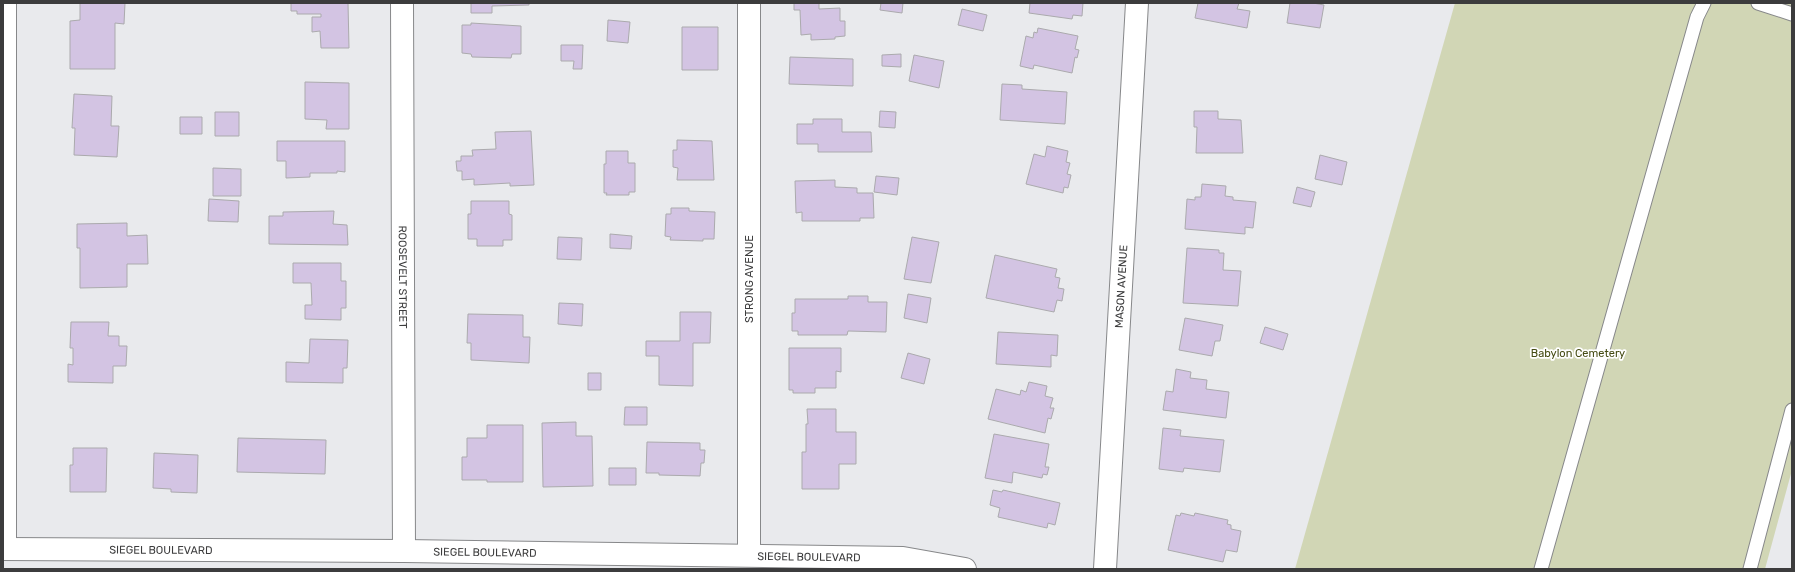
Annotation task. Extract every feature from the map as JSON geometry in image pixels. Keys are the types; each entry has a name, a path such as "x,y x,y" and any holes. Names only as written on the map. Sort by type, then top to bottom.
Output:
{"street":[{"path":"4,549 6,3"},
{"name":"ROOSEVELT STREET","path":"402,3 404,551"},
{"name":"STRONG AVENUE","path":"749,3 749,556"},
{"name":"MASON AVENUE","path":"1105,569 1137,3"},
{"name":"SIEGEL BOULEVARD","path":"4,549 404,551 903,558 965,569"}],"lane":[{"path":"1541,569 1697,17 1704,3"},
{"path":"1758,3 1792,14"},
{"path":"1750,569 1792,410"}],"green space":[{"name":"Babylon Cemetery","path":"1455,3 1792,3 1792,470 1765,569 1295,569"}],"building":[{"path":"80,3 125,3 124,24 115,23 115,69 70,69 70,21 80,20"},
{"path":"291,3 348,3 349,48 321,48 320,31 312,32 312,17 321,17 321,14 297,14 297,11 291,11"},
{"path":"471,3 529,3 529,5 492,6 492,13 471,13"},
{"path":"794,3 819,3 819,9 840,8 840,21 845,21 845,36 835,37 835,39 811,40 811,34 801,35 800,10 794,10"},
{"path":"881,3 903,3 902,13 880,10"},
{"path":"1030,3 1083,3 1082,16 1073,15 1072,19 1029,13"},
{"path":"1198,3 1239,3 1237,9 1250,11 1247,28 1195,18"},
{"path":"1290,3 1313,3 1324,5 1320,28 1287,23"},
{"path":"962,9 987,15 983,31 958,25"},
{"path":"608,20 630,22 628,43 607,41"},
{"path":"471,23 521,26 521,54 512,54 511,58 472,57 471,54 462,53 462,25 471,25"},
{"path":"682,27 718,27 718,70 682,70"},
{"path":"1038,28 1078,36 1075,49 1079,50 1077,58 1075,57 1072,73 1034,65 1033,69 1020,66 1026,36 1033,38 1034,32 1037,33"},
{"path":"561,45 583,45 582,69 573,69 574,61 561,61"},
{"path":"901,54 901,67 882,66 882,55"},
{"path":"914,55 944,61 939,88 909,81"},
{"path":"790,57 853,59 853,86 789,84"},
{"path":"305,82 349,83 349,129 326,129 327,120 305,119"},
{"path":"1002,84 1022,85 1022,89 1067,92 1065,124 1000,120"},
{"path":"74,94 112,96 111,126 119,126 117,157 74,155 75,128 72,128"},
{"path":"880,111 896,112 895,128 879,127"},
{"path":"1194,111 1218,111 1218,119 1241,120 1243,153 1196,153 1197,127 1194,127"},
{"path":"215,112 239,112 239,136 215,136"},
{"path":"180,117 202,117 202,134 180,134"},
{"path":"813,119 842,119 842,132 871,132 872,152 818,152 818,144 797,144 797,124 813,124"},
{"path":"531,131 534,185 510,186 510,183 474,185 474,179 462,180 462,171 457,171 456,161 461,161 461,156 473,156 472,150 496,149 495,132"},
{"path":"677,140 712,141 714,180 677,180 678,168 673,167 673,150 677,150"},
{"path":"277,141 345,141 345,172 337,171 337,173 310,173 310,177 286,178 286,161 277,161"},
{"path":"1047,146 1068,151 1066,162 1070,163 1067,174 1071,175 1068,188 1064,187 1063,193 1026,184 1034,154 1045,157"},
{"path":"606,151 628,151 628,163 635,163 635,192 629,192 629,195 606,195 607,193 604,193 604,164 606,164"},
{"path":"1320,155 1347,162 1342,185 1315,179"},
{"path":"213,168 241,169 241,196 213,196"},
{"path":"876,176 899,178 897,195 874,192"},
{"path":"835,180 835,187 857,188 857,193 873,193 874,218 860,218 860,221 802,221 802,212 796,213 795,181"},
{"path":"1202,184 1226,186 1225,196 1233,197 1233,200 1256,202 1253,228 1245,227 1245,234 1185,229 1187,199 1195,200 1195,197 1201,197"},
{"path":"1297,187 1315,192 1311,207 1293,203"},
{"path":"209,199 239,201 238,222 208,221"},
{"path":"471,201 509,201 509,214 512,215 512,240 503,240 503,246 477,246 477,239 468,239 468,214 471,214"},
{"path":"671,208 689,208 689,211 715,212 714,239 703,239 703,241 670,240 671,237 665,236 666,214 671,214"},
{"path":"334,211 333,224 347,225 348,245 269,244 269,216 283,216 283,212"},
{"path":"127,223 127,236 147,235 148,264 127,264 127,287 80,288 80,248 77,248 77,224"},
{"path":"610,234 632,236 631,249 610,248"},
{"path":"558,237 582,238 581,260 557,259"},
{"path":"912,237 939,242 931,283 904,279"},
{"path":"1187,248 1219,250 1219,253 1224,253 1223,270 1241,271 1238,306 1183,303"},
{"path":"995,255 1057,269 1055,277 1060,278 1058,288 1064,289 1062,301 1057,300 1054,312 986,298"},
{"path":"293,263 341,263 341,281 346,281 346,308 341,308 341,320 305,319 305,305 312,305 311,283 293,283"},
{"path":"908,294 931,298 927,323 904,318"},
{"path":"848,296 868,296 868,302 887,302 886,332 848,331 847,335 798,335 798,331 792,331 792,313 795,313 795,299 848,299"},
{"path":"559,303 583,304 582,326 558,324"},
{"path":"680,312 711,312 710,343 693,343 693,386 659,385 659,356 646,356 646,341 680,341"},
{"path":"468,314 523,315 523,337 530,337 529,363 471,360 471,343 467,343"},
{"path":"1185,318 1223,325 1220,341 1215,341 1212,356 1179,350"},
{"path":"71,322 109,322 108,336 119,336 119,346 127,346 126,366 113,366 113,383 68,382 68,364 73,365 73,348 70,348"},
{"path":"1265,327 1288,334 1283,350 1260,343"},
{"path":"998,332 1058,335 1057,356 1051,355 1051,367 996,364"},
{"path":"310,339 348,340 347,368 343,368 343,383 286,382 286,362 309,363"},
{"path":"789,348 841,348 841,372 836,371 836,388 815,388 815,393 793,393 793,390 789,390"},
{"path":"908,353 930,359 924,384 901,378"},
{"path":"1176,369 1191,372 1190,378 1207,380 1206,389 1229,392 1226,418 1163,410 1166,391 1173,392"},
{"path":"588,373 601,373 601,390 588,390"},
{"path":"1029,382 1047,386 1045,396 1053,398 1050,408 1054,408 1051,419 1048,418 1045,433 988,419 996,389 1020,395 1021,390 1026,392"},
{"path":"625,407 647,407 647,425 624,425"},
{"path":"807,409 836,409 836,432 856,432 856,464 839,464 839,489 802,489 802,452 806,452 806,424 808,424"},
{"path":"576,422 576,436 592,436 593,486 543,487 542,423"},
{"path":"487,425 523,425 523,482 462,480 462,457 467,457 467,438 487,438"},
{"path":"1163,428 1181,430 1180,436 1224,440 1220,472 1184,468 1183,472 1159,469"},
{"path":"994,434 1049,444 1045,467 1049,467 1047,475 1043,474 1042,478 1013,472 1012,483 985,478"},
{"path":"238,438 326,440 325,474 237,472"},
{"path":"647,442 700,443 700,450 705,450 704,463 701,463 700,476 659,475 659,473 646,473"},
{"path":"73,448 107,448 106,492 70,492 70,465 73,465"},
{"path":"154,453 198,455 197,493 171,492 171,489 153,488"},
{"path":"609,468 636,468 636,485 609,485"},
{"path":"993,490 1002,492 1003,490 1060,503 1055,525 1048,523 1047,528 998,517 1000,508 990,505"},
{"path":"1181,513 1194,516 1195,513 1228,520 1227,524 1231,525 1231,529 1241,531 1237,552 1226,550 1223,562 1168,550 1176,515 1180,516"}]}
